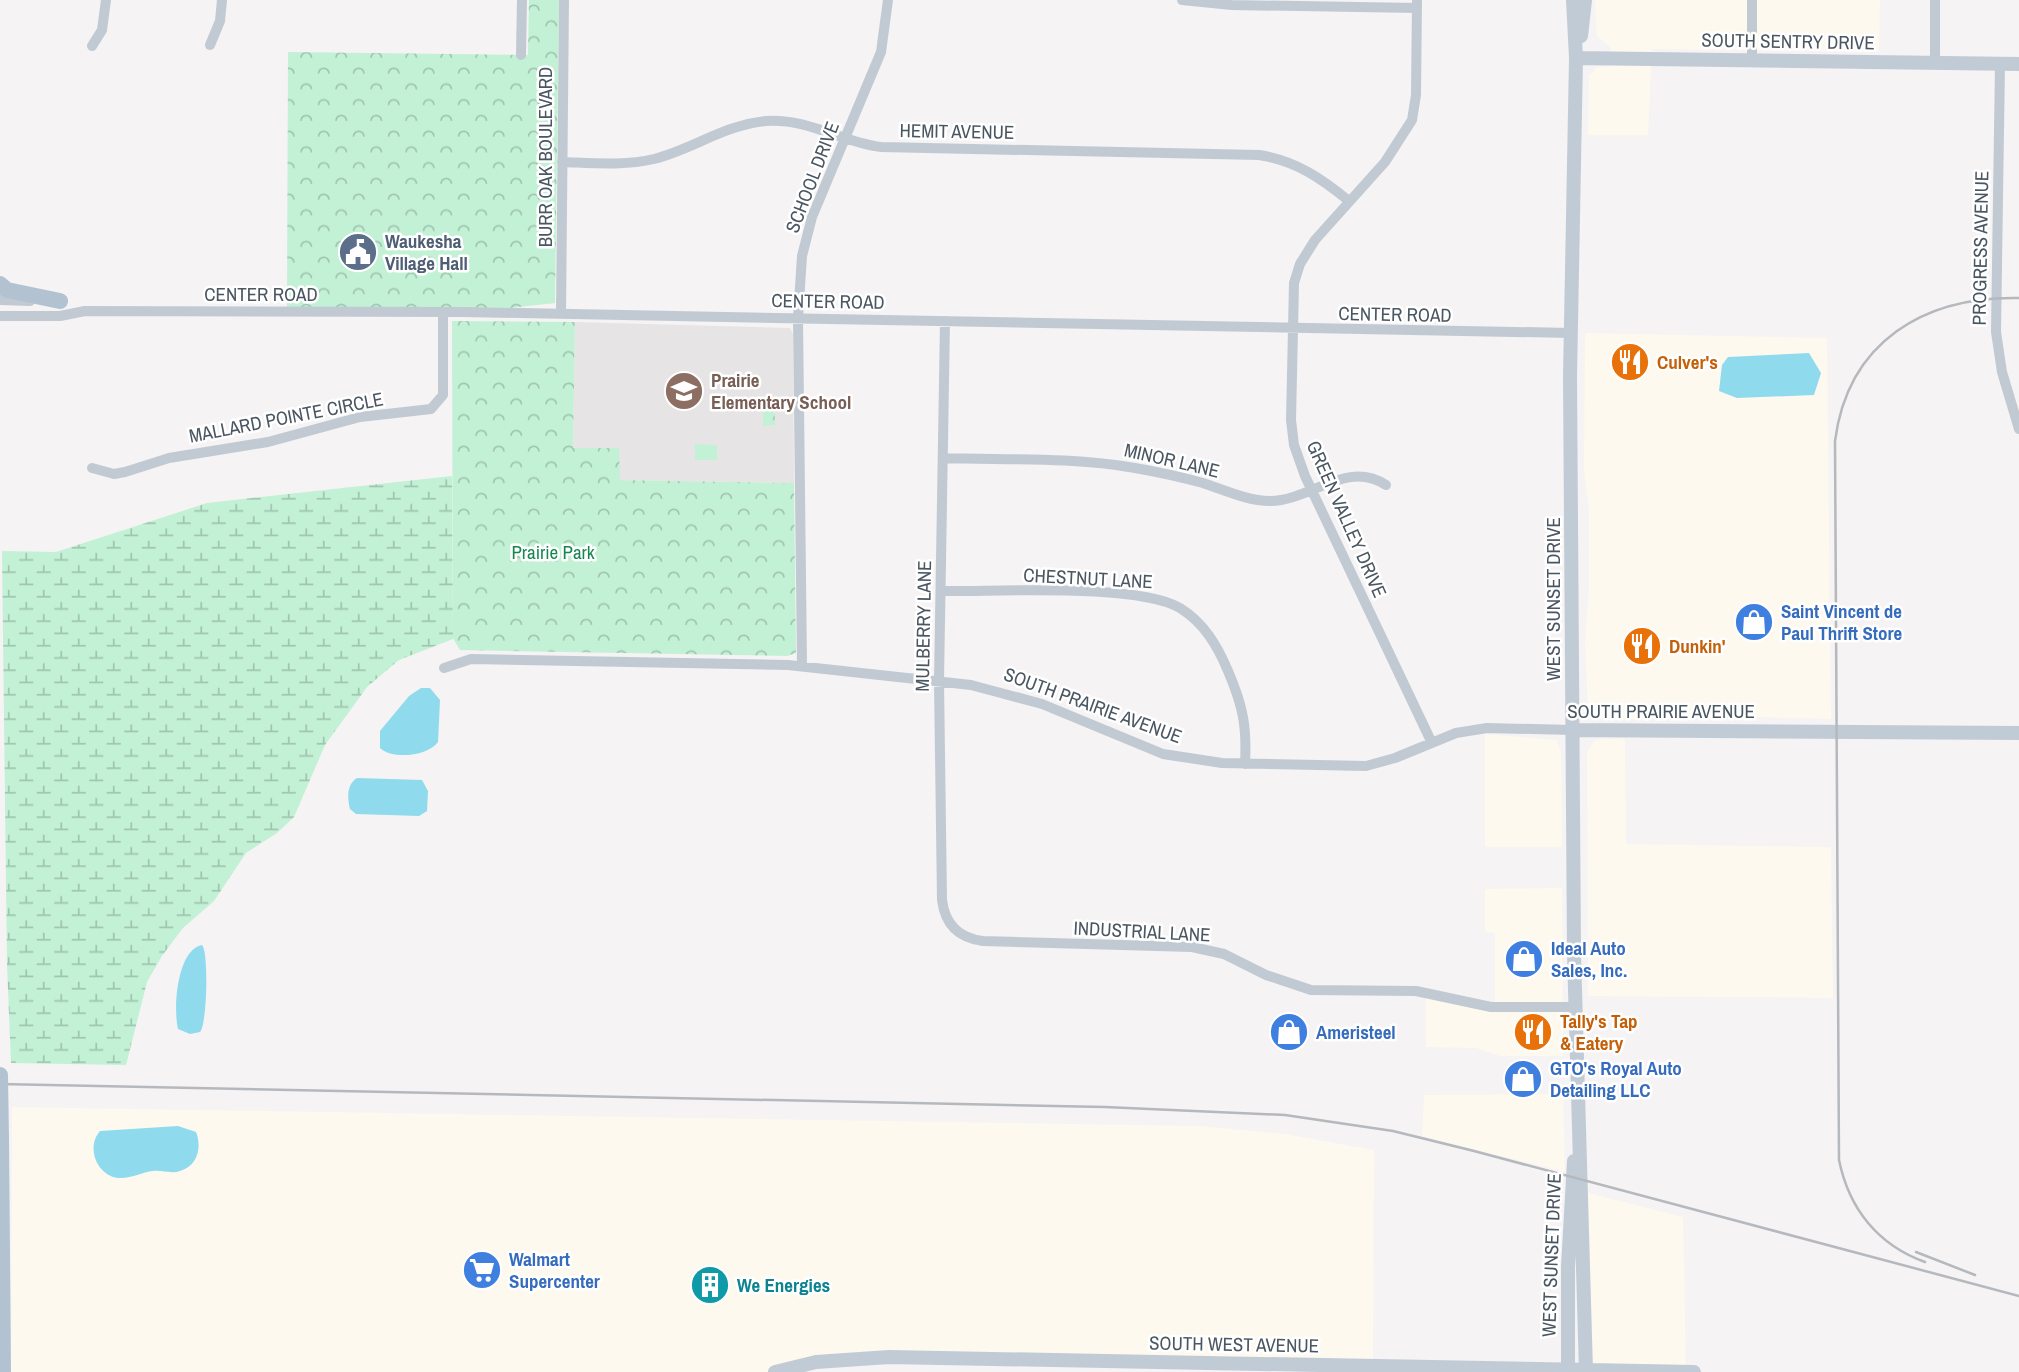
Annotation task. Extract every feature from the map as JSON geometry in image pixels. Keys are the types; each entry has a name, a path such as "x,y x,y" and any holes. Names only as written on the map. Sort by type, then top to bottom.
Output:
{"main road":[{"path":"0,284 7,290 60,301"},
{"path":"0,1075 3,1372"}],"street":[{"path":"92,46 102,30 106,0"},
{"path":"210,45 220,21 222,0"},
{"name":"BURR OAK BOULEVARD","path":"521,55 522,0"},
{"name":"BURR OAK BOULEVARD","path":"561,314 564,0"},
{"name":"SCHOOL DRIVE","path":"802,666 799,276 806,239 881,52 888,0"},
{"path":"1182,0 1417,4"},
{"name":"WEST SUNSET DRIVE","path":"1573,0 1576,58 1571,333 1574,1007 1577,1139 1584,1243 1586,1371"},
{"name":"WEST SUNSET DRIVE","path":"1576,58 1585,0"},
{"path":"1752,0 1752,60"},
{"path":"1935,63 1936,0"},
{"name":"GREEN VALLEY DRIVE","path":"1417,4 1416,95 1412,120 1396,147 1315,240 1300,264 1294,283 1292,432 1297,456 1312,490 1431,741"},
{"name":"SOUTH SENTRY DRIVE","path":"1576,58 2019,65"},
{"name":"PROGRESS AVENUE","path":"2000,64 1996,331 2002,372 2019,429"},
{"name":"HEMIT AVENUE","path":"562,162 638,162 672,153 729,128 768,121 809,125 881,147 1259,155 1288,162 1309,171 1349,201"},
{"name":"CENTER ROAD","path":"0,300 60,301 85,311"},
{"name":"CENTER ROAD","path":"0,316 60,316 85,311 561,314 1571,333"},
{"name":"MALLARD POINTE CIRCLE","path":"92,468 114,474 169,458 268,442 360,417 431,409 443,395 443,313"},
{"name":"MULBERRY LANE","path":"945,321 939,681 942,900 945,916 954,929"},
{"name":"MINOR LANE","path":"943,458 1113,465 1195,481 1256,500 1275,501 1357,474 1375,478 1386,485"},
{"name":"CHESTNUT LANE","path":"941,591 1143,595 1181,609 1210,636 1236,691 1245,715 1245,764"},
{"name":"SOUTH PRAIRIE AVENUE","path":"444,668 471,659 802,666 939,681 1018,695 1175,757 1245,764 1366,766 1395,758 1456,733 1488,728 2019,733"},
{"name":"INDUSTRIAL LANE","path":"954,929 961,935 983,942 1102,944 1211,950 1274,978 1311,990 1416,991 1486,1006 1574,1007"},
{"name":"WEST SUNSET DRIVE","path":"1568,1370 1569,1223 1577,1139"},
{"name":"SOUTH WEST AVENUE","path":"775,1372 842,1365 982,1365 1694,1372"}],"shaded area":[{"path":"1595,0 1880,0 1879,52 1652,49 1648,135 1588,135 1589,76 1597,67 1610,66 1611,48 1597,36"},
{"name":"Prairie Elementary School","path":"575,322 790,328 793,334 794,483 619,480 573,448"},
{"path":"1585,333 1827,338 1831,719 1746,717 1606,720 1592,717 1588,712 1585,641 1589,589 1589,510 1584,470"},
{"path":"1485,734 1557,740 1561,752 1562,847 1485,847"},
{"path":"1625,739 1626,844 1831,847 1833,998 1588,996 1587,752 1594,741"},
{"path":"1562,888 1563,1056 1500,1056 1476,1048 1426,1047 1426,994 1495,1008 1495,933 1485,932 1485,889"},
{"path":"1563,1094 1565,1172 1422,1136 1424,1095"},
{"path":"12,1107 1199,1126 1285,1134 1374,1150 1373,1364 864,1357 771,1372 11,1372"},
{"path":"1588,1193 1683,1217 1686,1372 1593,1372"}],"green space":[{"path":"529,0 559,0 555,303 502,309 287,307 288,52 528,55"},
{"name":"Prairie Park","path":"452,321 575,322 573,448 619,448 620,480 794,483 796,653 787,656 460,650 453,638"},
{"path":"763,396 774,396 775,425 763,426"},
{"path":"695,444 717,445 717,460 695,460"},
{"path":"452,476 453,639 399,660 367,687 325,745 294,817 277,833 246,853 214,901 183,928 162,956 147,982 126,1065 11,1063 7,965 2,551 56,552 207,503"}],"water":[{"path":"1809,353 1821,373 1814,395 1737,398 1719,391 1722,365 1728,357"},
{"path":"421,688 430,688 440,700 438,742 427,751 410,755 386,752 380,748 380,731 409,696"},
{"path":"357,778 422,780 428,791 427,811 419,816 356,814 350,809 348,796 351,784"},
{"path":"202,945 206,1003 200,1032 190,1034 178,1029 177,995 187,957"},
{"path":"178,1126 196,1132 198,1138 197,1155 186,1169 173,1172 156,1171 121,1178 106,1173 96,1161 94,1146 100,1131"}],"railway":[{"path":"1925,1262 1893,1246 1868,1223 1850,1194 1839,1160 1835,441 1843,406 1856,376 1874,351 1897,331 1923,316 1952,305 1985,299 2019,298"},
{"path":"0,1084 1105,1107 1285,1115 1393,1131 2019,1296"},
{"path":"1916,1252 1975,1275"}],"place":[{"name":"Waukesha Village Hall","path":"358,252"},
{"name":"Culver's","path":"1630,362"},
{"name":"Prairie Elementary School","path":"684,391"},
{"name":"Saint Vincent de Paul Thrift Store","path":"1754,622"},
{"name":"Dunkin'","path":"1642,646"},
{"name":"Ideal Auto Sales, Inc.","path":"1524,959"},
{"name":"Ameristeel","path":"1289,1032"},
{"name":"Tally's Tap & Eatery","path":"1533,1032"},
{"name":"GTO's Royal Auto Detailing LLC","path":"1523,1079"},
{"name":"Walmart Supercenter","path":"482,1270"},
{"name":"We Energies","path":"710,1285"}]}
